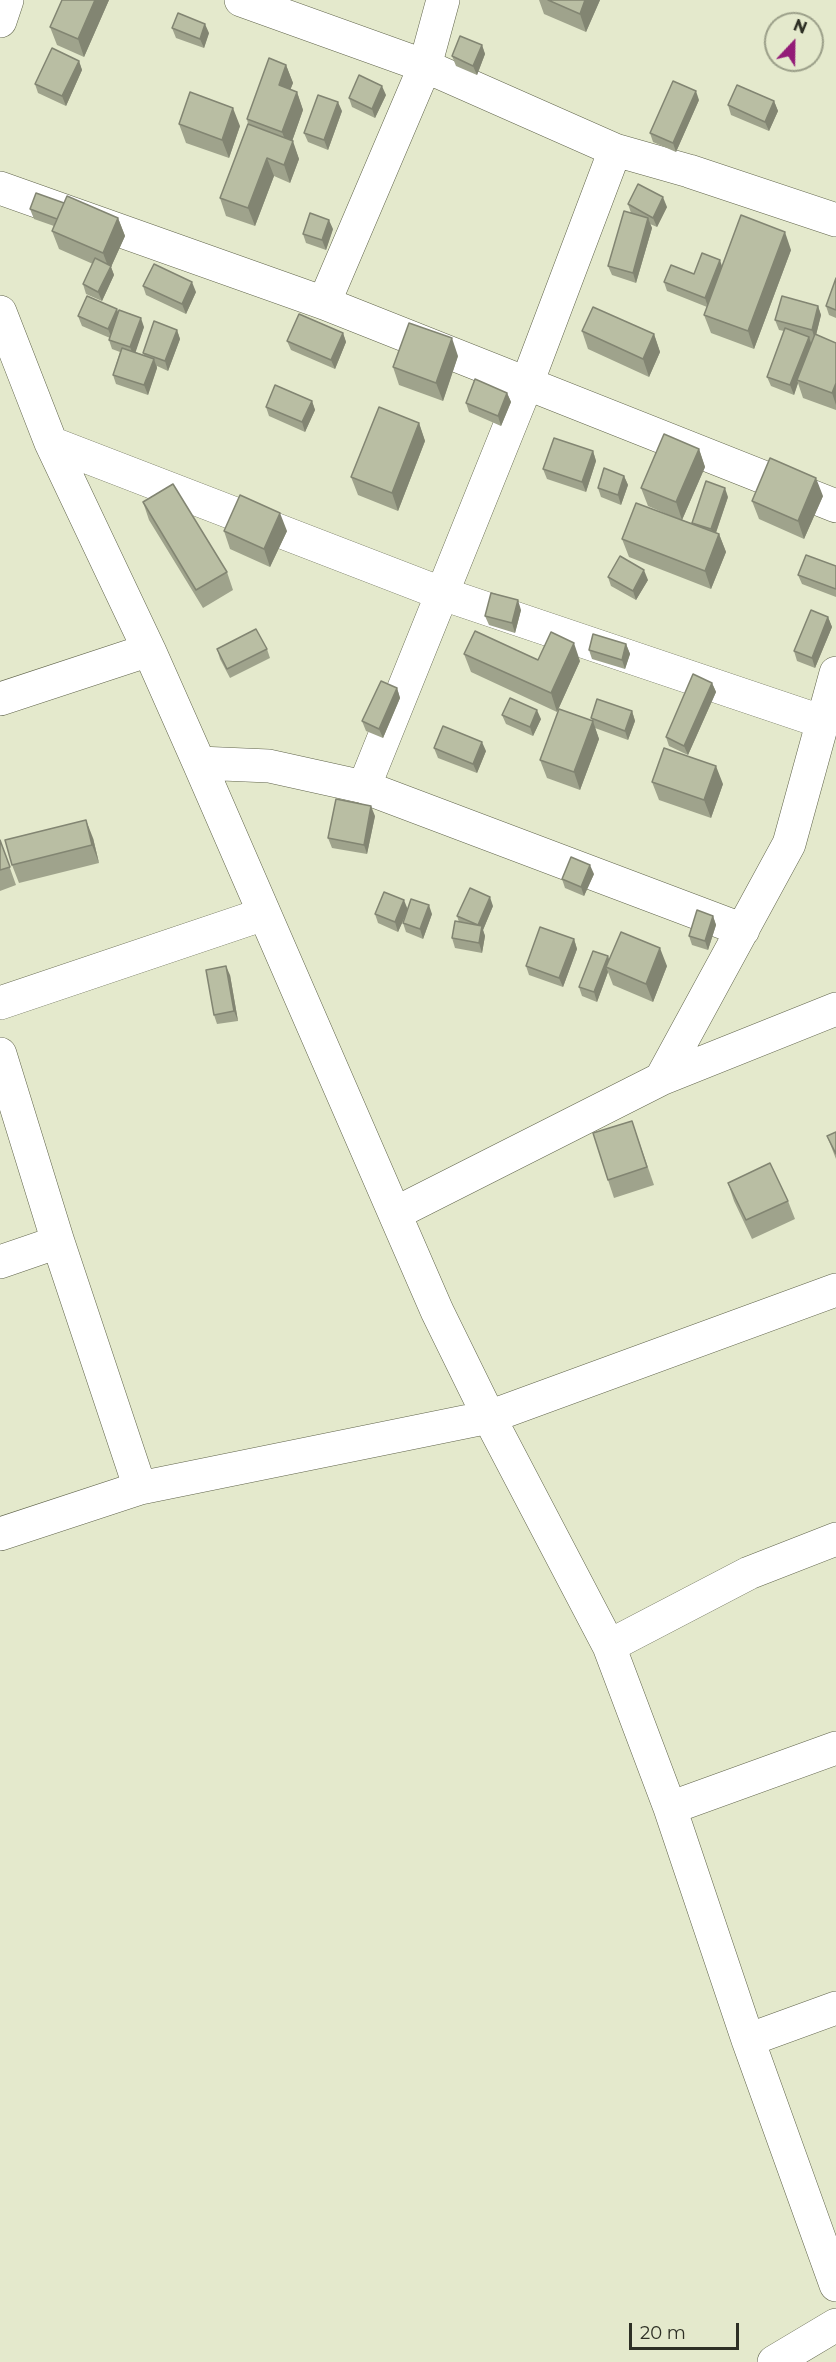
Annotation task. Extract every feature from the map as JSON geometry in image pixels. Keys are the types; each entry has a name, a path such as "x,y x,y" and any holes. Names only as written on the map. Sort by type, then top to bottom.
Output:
{"street":[{"path":"0,21 7,0"},
{"path":"241,0 425,66 615,150 689,171 836,220"},
{"path":"324,303 425,66 443,0"},
{"path":"364,787 527,382 615,150"},
{"path":"0,188 324,303 836,506"},
{"path":"0,312 51,442 200,763 437,1311 489,1417 609,1646 670,1808 748,2040 836,2285"},
{"path":"51,442 443,594 823,722"},
{"path":"0,699 149,650"},
{"path":"661,1079 789,844 836,673"},
{"path":"200,763 269,766 364,787 743,930"},
{"path":"0,1003 264,914"},
{"path":"396,1213 661,1079 836,1009"},
{"path":"0,1054 58,1242 140,1488"},
{"path":"0,1262 58,1242"},
{"path":"0,1534 140,1488 489,1417 836,1290"},
{"path":"609,1646 749,1573 836,1539"},
{"path":"670,1808 836,1748"},
{"path":"748,2040 836,2008"},
{"path":"774,2362 836,2325"}],"building":[{"path":"62,0 95,0 78,39 50,27"},
{"path":"548,0 585,0 580,14"},
{"path":"178,13 205,24 200,39 172,28"},
{"path":"460,36 482,45 473,66 452,56"},
{"path":"52,48 79,61 62,96 35,84"},
{"path":"269,58 286,65 279,85 297,92 282,132 247,119"},
{"path":"359,75 382,86 372,109 349,98"},
{"path":"673,81 696,91 673,143 650,133"},
{"path":"737,85 774,101 765,122 728,105"},
{"path":"190,92 233,108 222,140 179,124"},
{"path":"318,95 338,102 324,140 304,133"},
{"path":"248,124 293,141 284,165 267,158 248,208 220,198"},
{"path":"638,184 663,197 653,218 628,204"},
{"path":"36,193 64,203 57,219 30,209"},
{"path":"67,196 118,218 103,253 52,231"},
{"path":"624,211 648,218 633,273 608,266"},
{"path":"310,213 329,220 322,240 303,234"},
{"path":"741,215 785,232 748,331 704,315"},
{"path":"702,253 720,260 705,298 664,282 671,265 694,274"},
{"path":"95,258 111,266 98,292 83,284"},
{"path":"154,264 192,282 182,304 143,286"},
{"path":"836,278 836,310 826,306"},
{"path":"87,296 117,309 108,329 78,316"},
{"path":"782,296 818,306 812,330 775,320"},
{"path":"593,307 654,334 643,359 582,331"},
{"path":"119,310 141,318 130,347 109,340"},
{"path":"299,314 343,333 331,360 287,341"},
{"path":"154,321 177,330 165,361 143,353"},
{"path":"409,323 452,338 436,383 393,367"},
{"path":"785,328 809,337 790,385 767,377"},
{"path":"815,334 836,343 836,383 832,393 797,380"},
{"path":"122,348 154,359 144,385 113,375"},
{"path":"475,379 507,393 498,416 466,403"},
{"path":"275,385 312,401 302,422 266,407"},
{"path":"379,407 419,423 392,493 351,477"},
{"path":"664,434 699,449 676,502 641,488"},
{"path":"554,438 593,451 582,482 543,469"},
{"path":"770,458 816,478 798,521 752,501"},
{"path":"604,468 624,476 618,495 598,488"},
{"path":"706,481 725,488 711,529 692,523"},
{"path":"173,484 227,572 196,590 143,502"},
{"path":"240,495 280,513 264,549 224,531"},
{"path":"636,503 719,534 705,571 622,539"},
{"path":"806,555 836,566 836,589 798,575"},
{"path":"620,556 644,570 633,591 608,577"},
{"path":"491,593 518,600 512,623 485,616"},
{"path":"811,610 828,617 812,658 794,651"},
{"path":"256,629 267,649 227,669 217,649"},
{"path":"475,631 538,660 551,632 574,643 551,693 464,654"},
{"path":"593,634 626,644 622,660 589,650"},
{"path":"693,674 712,683 684,746 666,737"},
{"path":"381,681 397,688 379,729 362,721"},
{"path":"510,698 537,710 530,727 502,715"},
{"path":"597,699 632,711 625,731 591,718"},
{"path":"559,709 593,721 574,772 540,760"},
{"path":"443,726 482,742 473,764 434,748"},
{"path":"664,748 716,766 704,800 652,782"},
{"path":"336,799 371,806 364,845 328,838"},
{"path":"86,820 92,845 12,865 5,840"},
{"path":"0,840 10,867 0,870"},
{"path":"571,857 590,865 581,887 562,879"},
{"path":"470,888 490,897 478,925 457,916"},
{"path":"384,892 404,900 395,922 375,914"},
{"path":"411,899 429,905 420,929 403,923"},
{"path":"697,910 713,916 705,941 689,936"},
{"path":"455,921 482,926 479,943 452,938"},
{"path":"540,927 574,939 559,978 526,966"},
{"path":"621,932 660,948 646,984 606,967"},
{"path":"593,951 608,956 594,992 579,987"},
{"path":"226,966 234,1011 214,1015 206,970"},
{"path":"632,1121 647,1167 608,1180 593,1133"},
{"path":"836,1132 836,1154 827,1136"},
{"path":"770,1163 788,1201 746,1220 728,1183"}]}
